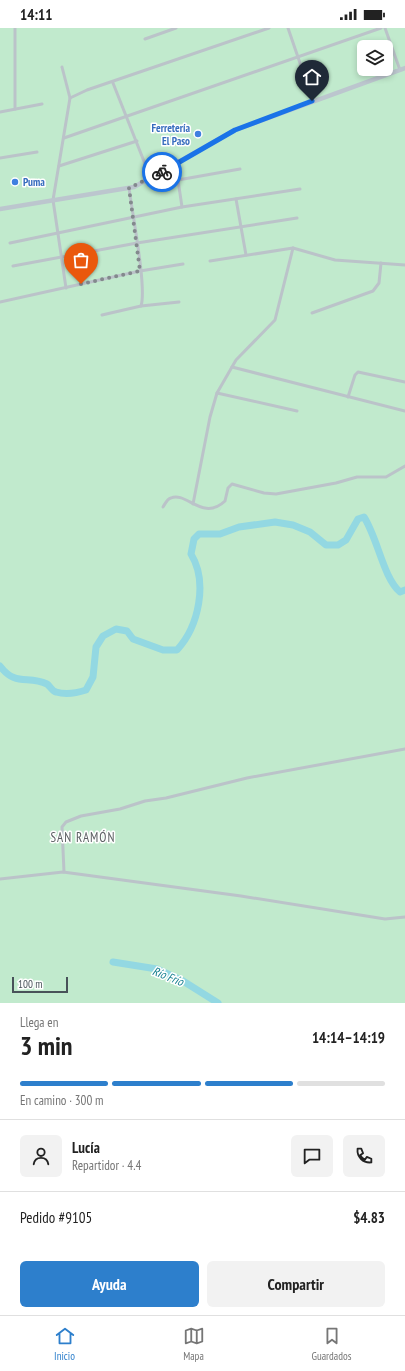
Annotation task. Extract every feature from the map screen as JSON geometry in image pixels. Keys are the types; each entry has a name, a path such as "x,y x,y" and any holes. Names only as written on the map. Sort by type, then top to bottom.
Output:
{"main road":[{"path":"0,209 129,188 151,179 235,130 403,69"}],"street":[{"path":"15,28 16,109"},
{"path":"145,39 176,28"},
{"path":"70,98 79,93 268,28"},
{"path":"288,28 312,101"},
{"path":"64,138 381,28"},
{"path":"385,28 403,69"},
{"path":"62,67 70,98 53,200 66,288"},
{"path":"113,82 151,179"},
{"path":"0,112 42,104"},
{"path":"59,166 137,142"},
{"path":"0,158 37,152"},
{"path":"182,207 178,180 240,169"},
{"path":"129,188 140,271 143,301 141,306"},
{"path":"10,243 133,216 300,189"},
{"path":"236,199 246,255"},
{"path":"13,266 137,243 297,218"},
{"path":"192,504 210,417 217,393 232,367 275,320 293,248"},
{"path":"210,261 293,248 335,260 405,264"},
{"path":"312,313 373,291 380,283 381,263"},
{"path":"0,302 140,271 183,264"},
{"path":"102,315 141,306 179,302"},
{"path":"232,367 405,411"},
{"path":"348,397 355,375 358,372 405,382"},
{"path":"217,393 297,411"},
{"path":"162,507 172,497 178,497 192,504 209,509 220,506 225,501 228,488 232,484 264,493 276,494 325,486 357,477 386,477 405,466"},
{"path":"64,872 62,827 66,822 81,816 102,813 145,801 166,798 247,778 405,749"},
{"path":"0,879 64,872 241,896 385,919 405,917"}],"green space":[{"path":"0,28 405,28 405,1003 0,1003"}],"waterway":[{"path":"0,666 11,676 17,679 33,680 47,684 53,691 71,693 86,690 93,677 96,647 103,636 116,629 127,631 133,639 163,650 177,650 191,629 199,604 199,577 191,554 194,539 199,534 220,534 239,527 275,522 293,525 310,532 326,545 338,545 346,540 358,519 364,517 389,577 400,592 405,590"},
{"name":"Río Frío","path":"113,962 157,969 183,981 218,1003"}],"way so far":[{"path":"81,284 140,271 129,188 162,172"}],"place":[{"name":"Ferretería El Paso","path":"198,134"},
{"name":"Puma","path":"15,182"}],"district":[{"name":"SAN RAMÓN","path":"83,837"}],"route":[{"path":"162,172 235,130 312,101"}]}
